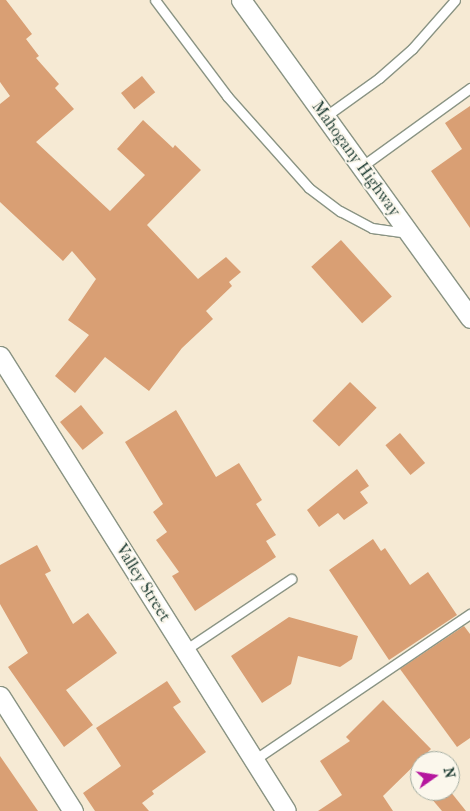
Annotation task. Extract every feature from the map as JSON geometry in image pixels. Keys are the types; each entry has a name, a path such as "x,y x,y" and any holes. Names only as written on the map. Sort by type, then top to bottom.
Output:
{"street":[{"name":"Mahogany Highway","path":"241,0 470,318"},
{"name":"Valley Street","path":"0,356 286,811"},
{"path":"0,696 73,811"}],"lane":[{"path":"155,0 227,96 310,188 340,211 372,228 410,234"},
{"path":"326,116 379,78 412,49 455,0"},
{"path":"361,167 470,88"},
{"path":"185,650 290,579"},
{"path":"254,760 470,614"}],"building":[{"path":"0,0 6,0 32,34 26,39 39,56 36,58 59,84 55,88 74,109 36,142 110,211 145,175 117,149 143,120 173,148 175,145 201,170 147,225 198,279 226,257 241,272 229,282 232,286 206,311 213,319 182,348 149,391 105,357 75,393 55,376 89,335 68,320 96,279 72,251 63,261 0,202 0,104 10,96 0,82"},
{"path":"142,76 155,92 134,109 121,93"},
{"path":"470,106 470,228 431,171 462,149 445,123"},
{"path":"341,240 392,296 362,323 311,267"},
{"path":"350,382 377,408 339,447 312,421"},
{"path":"81,405 104,433 83,450 60,422"},
{"path":"176,410 216,477 239,463 262,500 256,504 276,535 266,541 276,557 195,611 172,576 179,572 156,540 167,532 153,512 163,504 125,442"},
{"path":"400,433 425,463 411,475 385,445"},
{"path":"357,469 369,486 360,492 368,503 344,520 338,513 319,527 307,510"},
{"path":"373,539 381,551 385,548 410,585 428,572 457,615 389,660 329,570"},
{"path":"37,545 51,571 45,574 73,624 88,613 117,653 66,690 93,725 64,747 8,667 28,653 0,604 0,565"},
{"path":"289,617 358,636 352,659 340,667 298,656 291,684 262,703 231,656"},
{"path":"464,626 470,634 470,738 457,747 400,669"},
{"path":"167,681 181,702 173,707 206,752 152,791 154,794 142,803 149,811 95,811 83,793 121,766 96,728"},
{"path":"383,700 431,749 429,751 410,751 410,770 383,796 393,811 318,811 342,795 320,761 350,741 346,737"},
{"path":"0,756 38,811 0,811"},
{"path":"434,801 458,801 466,811 442,811"}]}
